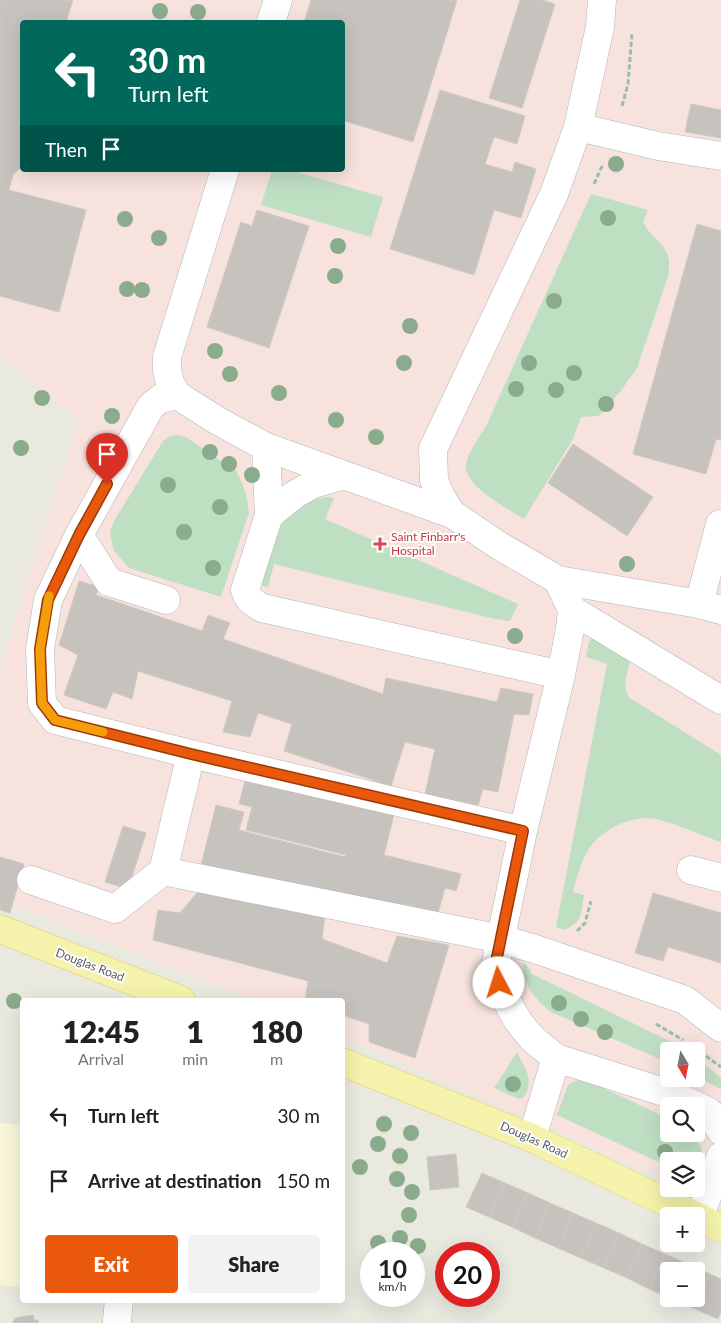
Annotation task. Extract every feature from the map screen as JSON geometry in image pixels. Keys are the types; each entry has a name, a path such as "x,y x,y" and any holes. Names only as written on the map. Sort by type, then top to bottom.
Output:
{"main road":[{"name":"Douglas Road","path":"0,929 141,993 170,998"},
{"name":"Douglas Road","path":"345,1063 532,1138 710,1222"}],"lane":[{"path":"272,20 278,0"},
{"path":"452,514 441,498 434,480 433,450 554,194 578,127 600,27 602,0"},
{"path":"578,127 658,146 721,156"},
{"path":"224,172 167,357 170,384 177,395 218,421 266,447 452,514 498,545 558,580 710,607 720,524"},
{"path":"177,395 160,399 151,406 79,535 48,600 40,649 42,703 55,720 191,754 523,831"},
{"path":"266,447 269,515 245,590 247,597 258,605 272,610 560,675"},
{"path":"269,515 294,495 313,484 344,475"},
{"path":"79,535 109,582 166,600"},
{"path":"558,580 572,610 570,629 523,831 496,962 499,983 511,1010 532,1038 556,1058 672,1096 709,1112 721,1131"},
{"path":"572,610 721,700"},
{"path":"31,880 115,909 163,871 191,754"},
{"path":"691,870 721,878"},
{"path":"163,871 501,939 685,1000 721,1028"},
{"path":"532,1138 556,1058"},
{"path":"710,1222 721,1156"}],"path":[{"path":"594,184 610,149 628,84 632,28"}],"shaded area":[{"name":"Saint Finbarr's Hospital","path":"0,0 721,0 721,1204 705,1197 705,1152 660,1152 660,1177 345,1037 345,998 249,998 0,900 0,667 79,421 0,355"},
{"path":"0,1123 20,1125 20,1287 0,1285"}],"green space":[{"path":"271,172 297,172 383,197 371,237 261,205"},
{"path":"591,194 648,210 643,222 666,251 669,265 668,276 637,368 620,392 599,416 581,417 573,439 524,519 479,489 467,473 467,460 486,426"},
{"path":"171,436 186,437 236,471 247,499 249,513 221,597 129,568 113,549 110,531 114,521 163,441"},
{"path":"327,497 334,498 325,519 518,604 510,621 495,619 274,564 268,587 262,586 258,582 273,540 288,517 298,508 311,501"},
{"path":"601,637 630,662 625,685 630,698 721,755 721,842 672,824 646,818 626,822 608,831 592,844 578,872 573,892 584,895 581,912 575,924 564,930 556,927 607,664 586,657 589,642 593,638"},
{"path":"523,962 532,974 672,1042 660,1042 660,1059 551,1012 534,996 525,978"},
{"path":"517,1052 529,1079 529,1085 524,1097 519,1099 494,1088"},
{"path":"705,1065 721,1078 721,1089 705,1081"},
{"path":"577,1080 601,1087 660,1115 660,1142 698,1142 702,1152 660,1152 660,1163 557,1115 568,1085"}],"building":[{"path":"0,0 73,0 67,20 20,20 20,168 13,175 9,190 86,210 59,312 0,296"},
{"path":"311,0 457,0 413,142 345,121 345,20 305,20"},
{"path":"520,0 542,0 555,4 522,108 489,98"},
{"path":"440,90 525,116 517,144 494,137 485,164 512,172 515,162 536,169 521,218 494,210 474,275 390,249"},
{"path":"691,104 721,110 721,138 685,132"},
{"path":"257,210 309,226 269,348 207,327 241,222 252,226"},
{"path":"697,224 721,231 721,440 716,439 706,474 633,454"},
{"path":"573,444 653,497 627,536 548,483"},
{"path":"79,581 99,587 96,595 202,631 208,615 230,623 223,639 383,694 386,678 497,702 501,688 533,694 529,715 514,714 498,792 483,789 478,805 425,794 435,749 405,742 391,786 284,751 292,724 258,713 250,737 223,732 232,701 138,671 132,699 113,692 106,709 64,695 78,655 59,645"},
{"path":"246,777 394,814 384,855 461,874 456,891 445,888 438,913 404,904 401,914 200,869 216,805 244,812 239,830 345,857 346,855 246,830 252,807 239,804"},
{"path":"123,826 146,833 128,889 105,882"},
{"path":"0,857 24,864 10,913 0,910"},
{"path":"201,888 325,916 322,939 387,963 397,936 449,945 415,1058 369,1042 369,1024 345,1016 345,998 305,998 308,981 153,940 158,910 180,913"},
{"path":"653,893 721,913 721,963 668,947 663,961 635,953"},
{"path":"456,1154 459,1187 430,1190 427,1157"},
{"path":"482,1173 505,1183 489,1217 466,1207"},
{"path":"505,1183 528,1193 512,1227 489,1217"},
{"path":"528,1193 550,1203 535,1238 512,1227"},
{"path":"550,1203 573,1213 558,1248 535,1238"},
{"path":"573,1213 596,1223 581,1258 558,1248"},
{"path":"596,1223 619,1233 604,1268 581,1258"},
{"path":"619,1233 642,1244 627,1278 604,1268"},
{"path":"642,1244 665,1254 649,1289 627,1278"},
{"path":"665,1254 683,1262 661,1262"},
{"path":"660,1265 660,1293 649,1289"},
{"path":"705,1272 710,1274 705,1286"},
{"path":"710,1274 721,1279 721,1312 718,1319 695,1309 696,1307 705,1307 705,1286"},
{"path":"33,1315 34,1320 38,1320 38,1323 12,1323 15,1318"}],"slow traffic":[{"path":"49,596 40,649 42,703 55,720 103,732"}],"place":[{"name":"Saint Finbarr's Hospital","path":"380,544"}],"route":[{"path":"107,484 79,535 48,600 40,649 42,703 55,720 191,754 523,831 496,962 499,983"}]}
